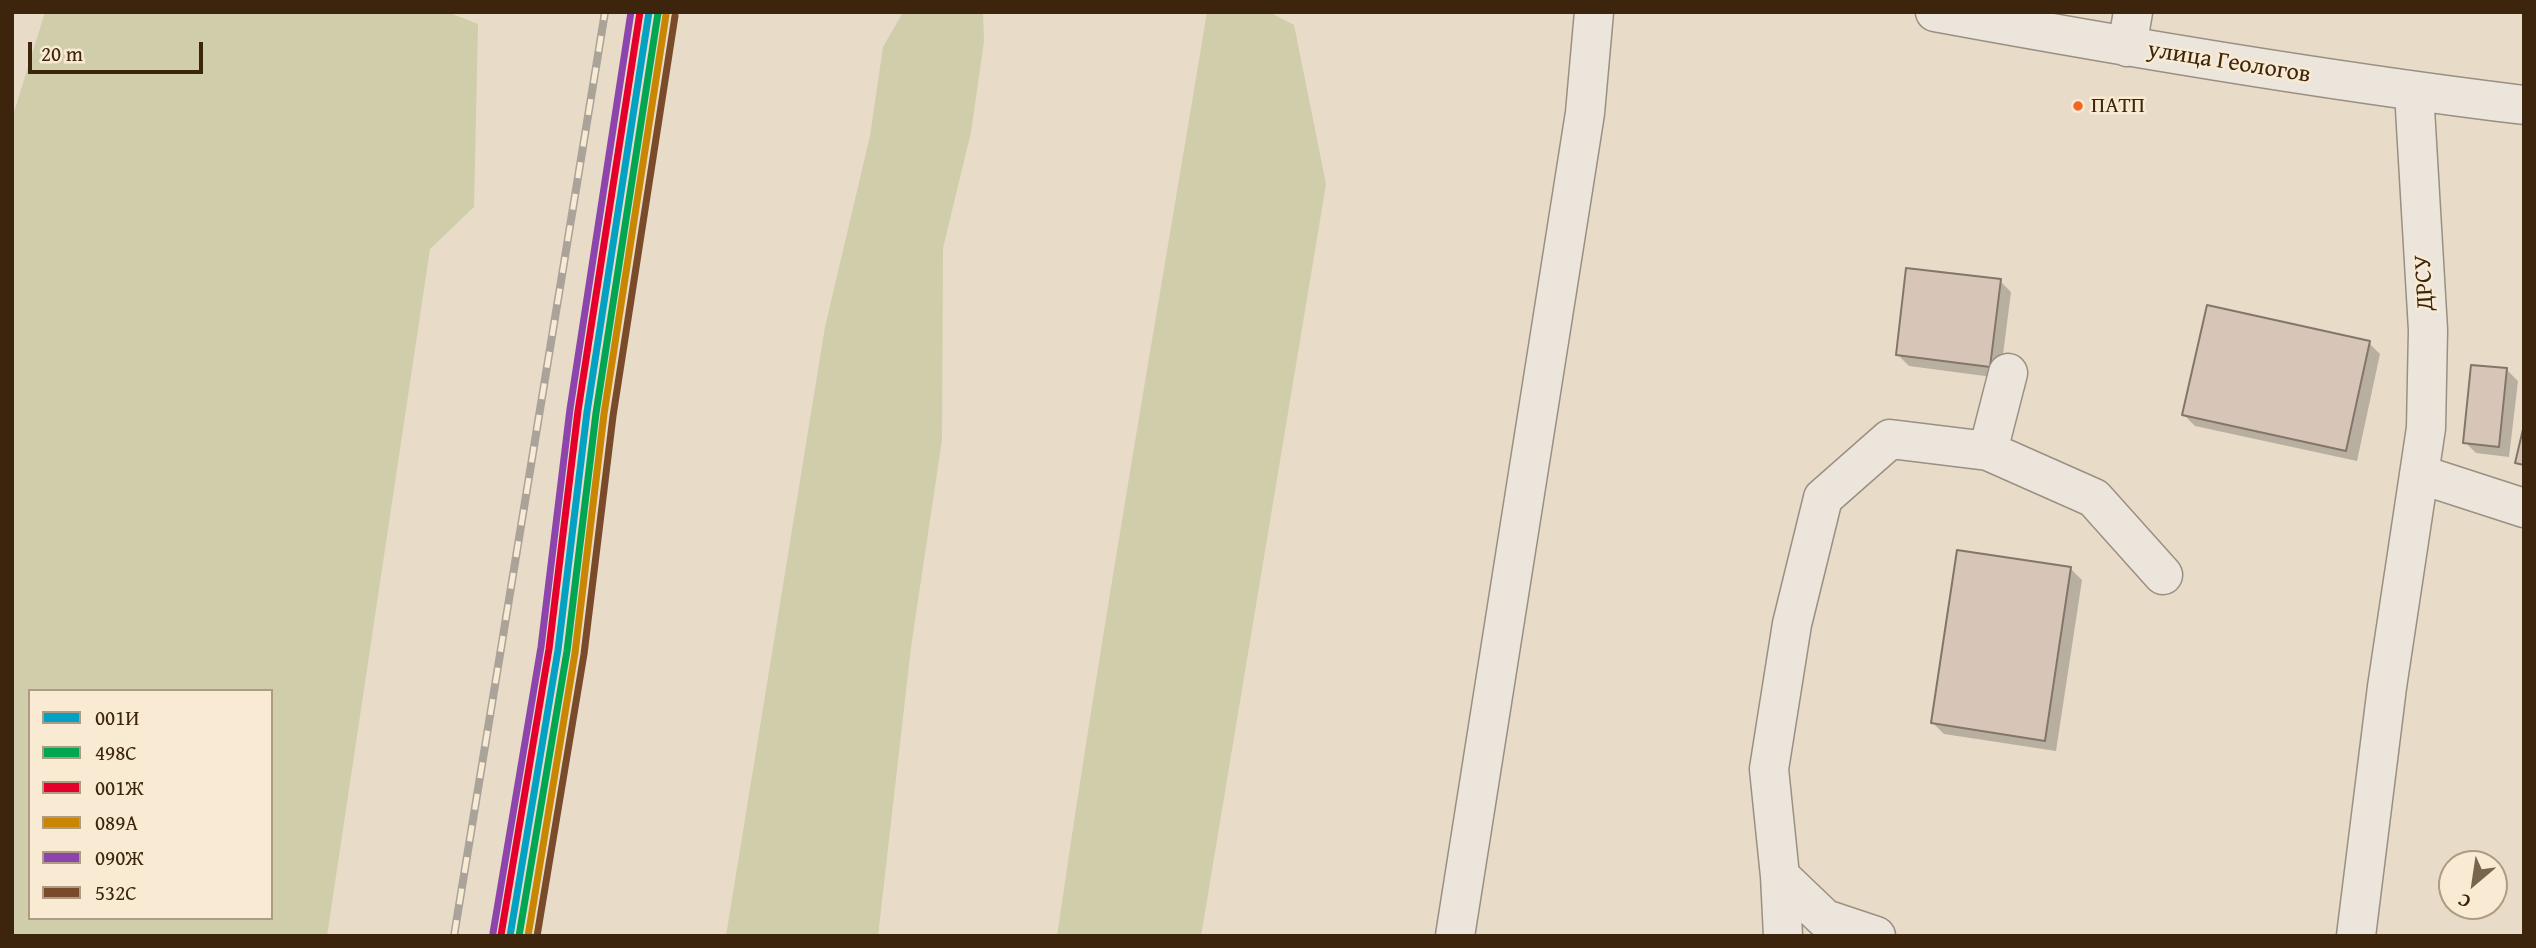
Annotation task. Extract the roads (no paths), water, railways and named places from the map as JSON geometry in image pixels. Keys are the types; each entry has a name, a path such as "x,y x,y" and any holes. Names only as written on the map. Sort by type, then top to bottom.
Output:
{"street":[{"path":"1455,936 1585,113 1594,12"},
{"name":"улица Геологов","path":"1935,12 2130,30 2414,92 2524,106"},
{"name":"ДРСУ","path":"2356,936 2387,688 2426,428 2428,330 2414,92"},
{"path":"1988,451 2008,373"},
{"path":"1783,936 1769,769 1792,624 1823,498 1890,439 1988,451 2094,498 2163,575"},
{"path":"2419,474 2524,508"},
{"path":"1780,876 1825,919 1876,936"}],"railway":[{"path":"454,936 605,12"}],"place":[{"name":"ПАТП","path":"2078,106"}]}
